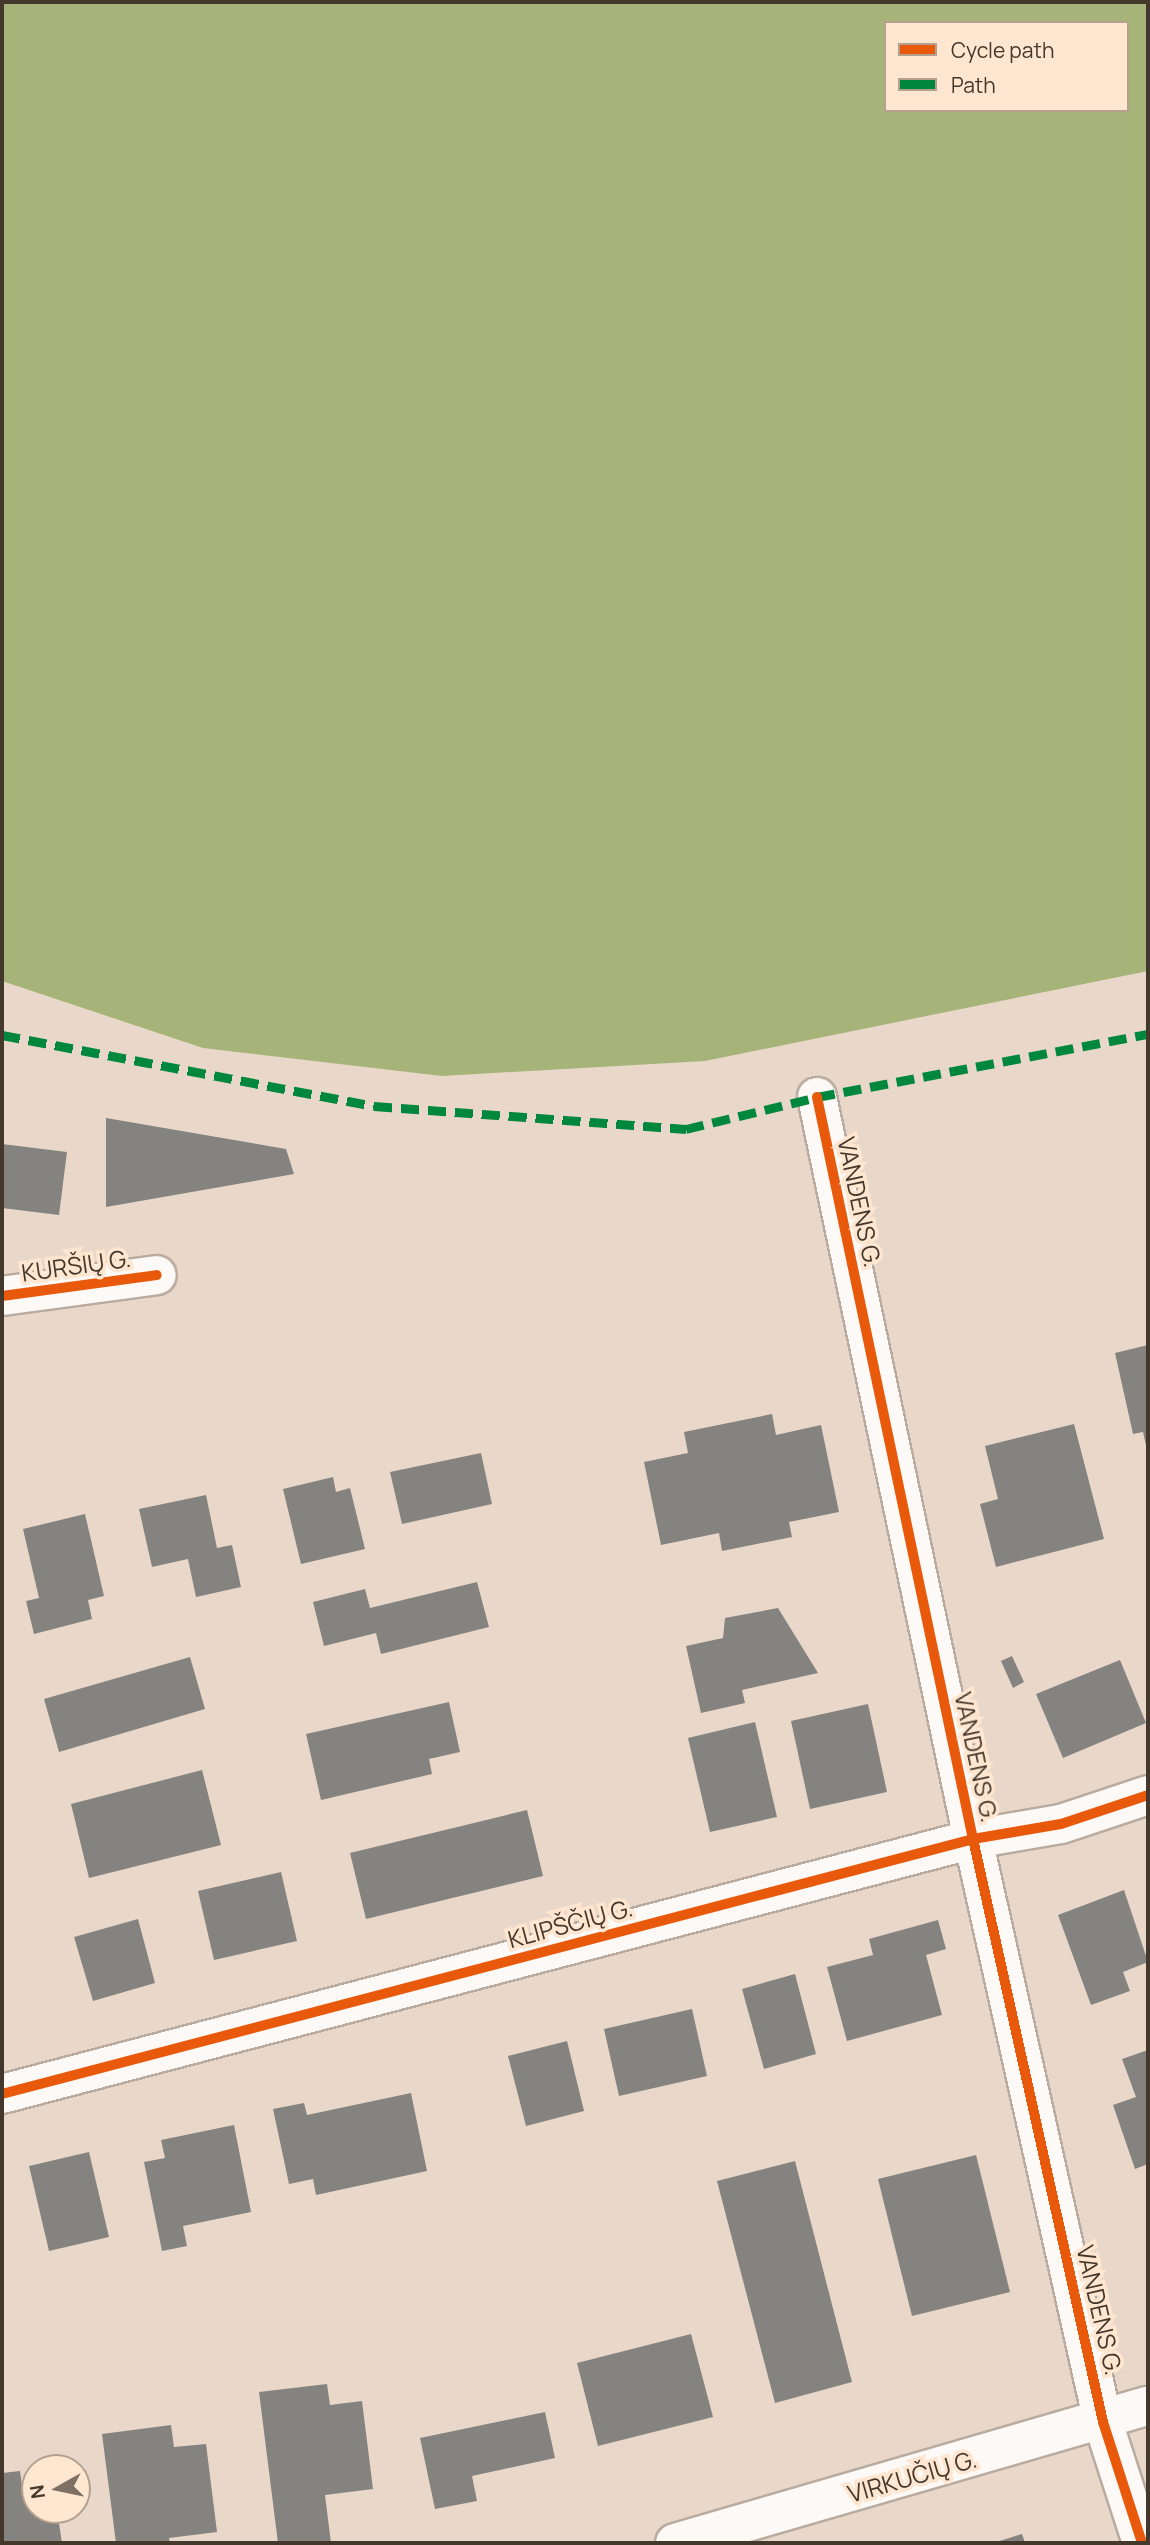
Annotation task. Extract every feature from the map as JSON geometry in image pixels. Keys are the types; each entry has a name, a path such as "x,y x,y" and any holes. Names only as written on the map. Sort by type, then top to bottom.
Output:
{"street":[{"name":"VANDENS G.","path":"817,1097 973,1839 1104,2422 1142,2543"},
{"name":"KURŠIŲ G.","path":"2,1296 157,1275"},
{"name":"KLIPŠČIŲ G.","path":"2,2094 973,1839 1061,1824 1148,1795"},
{"name":"VIRKUČIŲ G.","path":"675,2543 1104,2422 1148,2406"}],"shaded area":[{"path":"2,2 1148,2 1148,971 705,1061 442,1076 203,1048 2,981"}],"building":[{"path":"106,1118 286,1149 294,1174 106,1207"},
{"path":"2,1144 67,1152 59,1215 2,1208"},
{"path":"1148,1345 1147,1450 1143,1432 1133,1434 1115,1353"},
{"path":"772,1414 776,1435 821,1425 839,1512 789,1522 792,1537 722,1551 719,1533 661,1545 644,1462 688,1453 684,1432"},
{"path":"1074,1424 1104,1539 996,1567 980,1504 998,1499 985,1446"},
{"path":"481,1453 492,1504 402,1524 390,1472"},
{"path":"333,1477 336,1492 350,1488 365,1549 301,1564 283,1489"},
{"path":"206,1495 217,1548 232,1545 241,1587 196,1597 188,1559 152,1567 139,1509"},
{"path":"85,1514 104,1596 88,1600 92,1619 34,1634 26,1601 39,1598 23,1529"},
{"path":"477,1582 489,1627 381,1654 376,1633 324,1646 313,1602 365,1589 370,1608"},
{"path":"778,1608 818,1673 742,1690 745,1703 701,1713 686,1646 723,1638 725,1618"},
{"path":"1012,1656 1024,1682 1013,1688 1001,1661"},
{"path":"190,1657 205,1709 59,1752 44,1699"},
{"path":"1120,1660 1146,1723 1063,1758 1036,1694"},
{"path":"449,1702 460,1752 429,1759 432,1774 321,1800 306,1734"},
{"path":"868,1704 887,1792 810,1809 791,1721"},
{"path":"755,1722 777,1817 710,1832 688,1738"},
{"path":"202,1770 221,1845 89,1878 71,1804"},
{"path":"527,1810 543,1876 366,1919 350,1853"},
{"path":"281,1872 297,1941 214,1960 198,1891"},
{"path":"1124,1890 1148,1962 1123,1972 1130,1991 1091,2005 1058,1915"},
{"path":"138,1919 155,1983 93,2001 74,1937"},
{"path":"938,1920 946,1949 926,1955 942,2015 847,2041 827,1967 873,1955 869,1939"},
{"path":"795,1974 816,2054 764,2069 742,1989"},
{"path":"692,2009 707,2076 619,2096 604,2029"},
{"path":"567,2041 584,2111 526,2126 508,2056"},
{"path":"1148,2050 1148,2164 1135,2169 1113,2105 1136,2097 1122,2059"},
{"path":"411,2093 427,2171 316,2195 313,2179 289,2184 273,2109 304,2103 307,2115"},
{"path":"234,2125 251,2212 183,2226 187,2246 162,2251 144,2162 165,2158 161,2140"},
{"path":"89,2152 109,2237 49,2251 29,2166"},
{"path":"976,2155 1010,2292 912,2316 878,2179"},
{"path":"795,2161 852,2382 775,2403 717,2181"},
{"path":"691,2334 713,2417 598,2446 577,2363"},
{"path":"327,2384 330,2405 362,2401 373,2489 325,2495 331,2543 278,2543 259,2392"},
{"path":"545,2412 555,2458 472,2476 477,2501 435,2509 420,2438"},
{"path":"171,2425 174,2447 206,2444 217,2532 169,2538 170,2543 116,2543 102,2434"},
{"path":"20,2471 21,2524 59,2524 62,2543 2,2543 2,2473"},
{"path":"1022,2534 1025,2543 993,2543"}],"marked path":[{"path":"2,1035 374,1106 686,1129 817,1097 1148,1034"}],"cycle path":[{"path":"817,1097 973,1839 1103,2422 1142,2543"},
{"path":"2,1296 157,1275"},
{"path":"2,2094 973,1839 1061,1824 1148,1795"}]}
